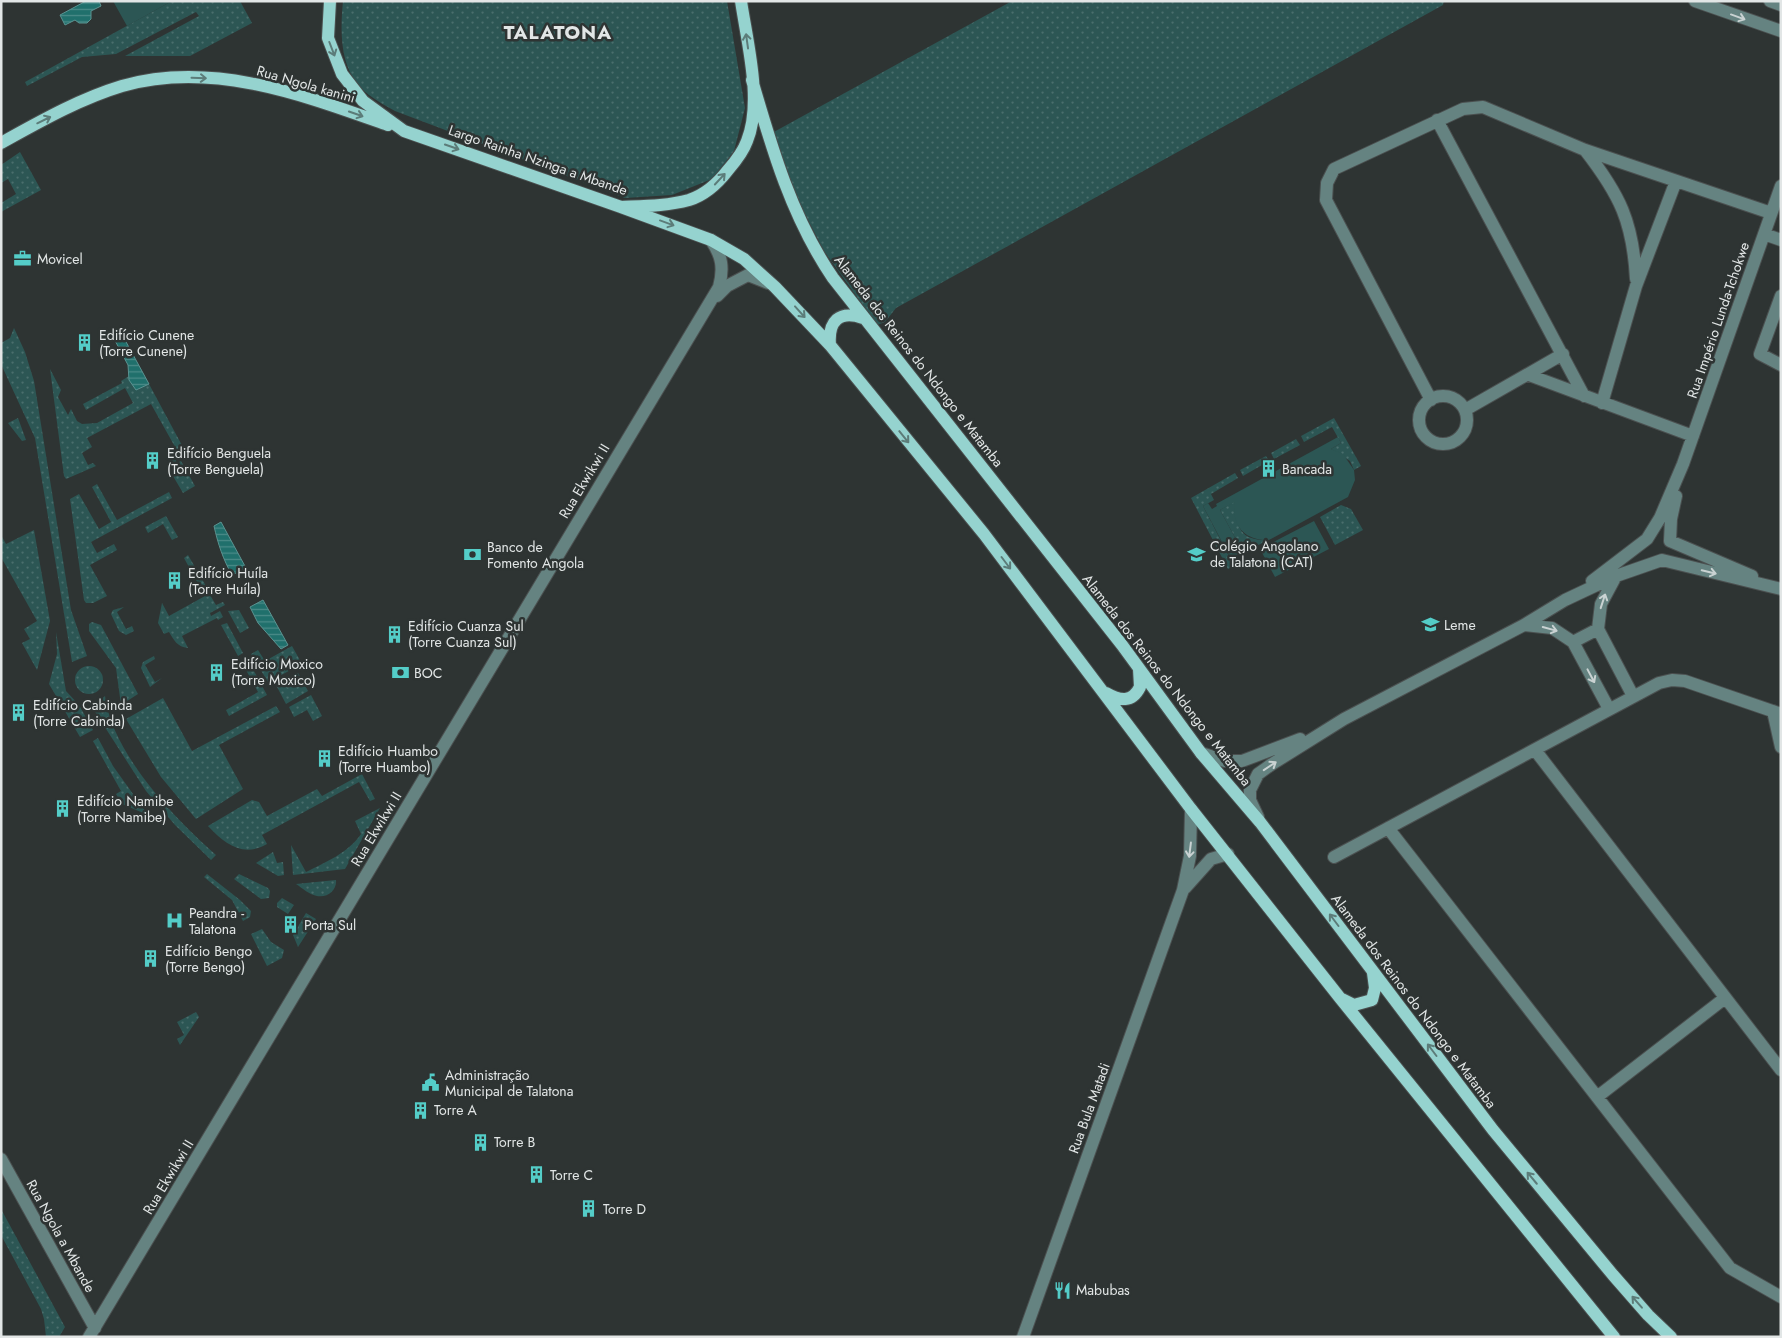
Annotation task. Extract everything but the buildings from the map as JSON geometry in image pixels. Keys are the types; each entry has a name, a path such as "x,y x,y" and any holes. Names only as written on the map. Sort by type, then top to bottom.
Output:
{"main road":[{"name":"Largo Rainha Nzinga a Mbande","path":"330,1 328,38 342,74 362,101 404,131 621,207 664,205 691,199 713,186 722,178 747,142 752,117 752,80 741,1"},
{"name":"Rua Ngola kanini","path":"1,143 42,120 122,86 174,77 218,78 255,83 318,100 404,131"},
{"name":"Alameda dos Reinos do Ndongo e Matamba","path":"752,80 771,149 794,208 821,261 863,318 910,374 1139,668 1201,753 1260,822 1493,1130 1613,1275 1666,1335"},
{"path":"621,207 711,240 744,259 775,286 830,345 984,534 1191,809 1340,998 1614,1337"},
{"path":"830,345 831,327 837,318 851,314 863,318"},
{"path":"1102,690 1116,699 1127,700 1140,687 1139,668"},
{"path":"1340,998 1354,1005 1372,1000 1376,988 1373,972"}],"street":[{"path":"1695,1 1781,32"},
{"path":"1770,1 1781,5"},
{"path":"1431,400 1326,200 1327,183 1334,169 1437,120 1464,109 1483,108 1585,150 1676,181 1774,220"},
{"path":"1437,120 1584,396"},
{"path":"1585,150 1610,181 1629,223 1635,251 1636,286"},
{"path":"1602,403 1636,286 1676,181"},
{"name":"Rua Império Lunda-Tchokwe","path":"1260,822 1250,800 1250,790 1258,774 1330,727 1524,624 1565,600 1616,576 1662,560 1670,553 1670,519 1684,464 1764,234 1774,220 1781,186"},
{"path":"1764,234 1781,240"},
{"name":"Rua Ekwikwi II","path":"92,1333 719,287 722,277 722,265 719,251 711,240"},
{"name":"Rua Ekwikwi II","path":"704,311 727,286 739,278 748,275 757,277 775,286"},
{"path":"1781,296 1760,354 1781,365"},
{"path":"1465,410 1563,354"},
{"path":"1529,375 1693,436"},
{"path":"1441,396 1449,397 1460,403 1465,410 1467,418 1463,434 1457,440 1446,444 1437,444 1424,435 1420,428 1419,416 1422,408 1431,400 1441,396"},
{"name":"Rua Império Lunda-Tchokwe","path":"1565,600 1647,539 1660,518 1684,464"},
{"path":"1653,534 1661,534 1670,541 1781,588 1652,559 1646,552 1647,539 1653,534"},
{"path":"1616,576 1601,604 1598,629 1632,696"},
{"path":"1524,624 1552,628 1573,642 1609,709"},
{"path":"1573,642 1598,629"},
{"path":"1334,857 1659,683 1672,680 1685,681 1777,713 1781,747"},
{"name":"Rua Império Lunda-Tchokwe","path":"1201,753 1224,761 1242,761 1330,727"},
{"path":"1535,750 1781,1070"},
{"name":"Rua Bula Matadi","path":"1023,1337 1183,890 1191,848 1191,809"},
{"path":"1388,828 1730,1268 1781,1297"},
{"name":"Rua Bula Matadi","path":"1183,890 1211,859 1228,854"},
{"path":"1597,1097 1725,998"},
{"name":"Rua Ngola a Mbande","path":"1,1159 92,1333"}],"shaded area":[{"path":"86,1 99,1 101,6 91,11 91,19 87,23 79,23 75,20 65,25 60,15"},
{"path":"113,1 172,1 127,26"},
{"path":"172,1 240,1 252,23 190,56 125,56 199,16 196,12 116,54 82,57 27,86 25,82"},
{"path":"343,1 727,1 745,108 734,151 712,179 672,195 625,198 395,111 369,95 352,76 347,64 342,39"},
{"path":"1012,1 1444,1 1443,5 896,308 885,322 877,325 824,251 797,199 772,133"},
{"path":"20,152 41,190 1,212 1,203 16,194 8,179 1,183 1,165"},
{"path":"14,328 25,352 34,381 71,610 87,656 72,662 35,438 1,364 1,343 10,338"},
{"path":"119,329 149,384 136,390 129,380 128,365 111,333"},
{"path":"50,369 61,390 58,397 68,415 71,409 77,421 82,424 97,423 133,403 125,388 86,410 83,404 122,383 121,381 129,376 136,390 149,384 185,451 179,454 151,404 87,438 92,447 82,453 88,465 93,463 96,466 66,479 64,476"},
{"path":"18,418 26,440 22,441 8,423"},
{"path":"1334,418 1361,466 1354,470 1350,461 1331,449 1341,443 1332,427 1304,442 1301,436"},
{"path":"1338,437 1341,443 1331,449 1343,454 1354,470 1355,480 1348,497 1269,540 1253,538 1241,530 1235,517 1235,502 1220,510 1243,552 1231,559 1203,506 1208,503 1212,509 1217,506 1216,504"},
{"path":"1296,439 1300,445 1274,459 1271,453"},
{"path":"1266,456 1269,461 1243,476 1240,470"},
{"path":"174,457 177,463 181,461 195,486 183,493 173,476 176,474 169,460"},
{"path":"1235,473 1238,478 1211,494 1214,500 1203,506 1234,566 1228,569 1191,498"},
{"path":"97,484 117,520 169,492 172,498 91,542 97,553 114,544 117,550 90,565 107,596 93,603 86,603 84,600 70,499 79,494 99,529 111,522 92,487"},
{"path":"1235,501 1238,525 1245,535 1259,540 1269,540 1243,552 1220,510"},
{"path":"1341,505 1351,509 1363,530 1335,545 1320,517"},
{"path":"166,516 178,537 172,540 163,524 148,533 145,527"},
{"path":"1314,521 1329,549 1275,577 1260,549"},
{"path":"221,522 246,568 232,575 221,551 214,526"},
{"path":"34,530 50,621 37,670 22,643 30,639 24,629 37,621 1,557 1,535 6,544"},
{"path":"188,555 206,586 201,589 184,558"},
{"path":"207,590 216,605 223,602 225,605 210,613 211,616 220,611 223,617 218,620 217,618 182,636 188,648 181,646 176,643 169,632 164,634 158,623 162,603 169,616 205,596 203,593"},
{"path":"263,600 288,645 281,649 258,623 250,607"},
{"path":"124,607 117,612 126,629 132,626 134,631 126,635 119,631 111,614 113,610"},
{"path":"239,610 249,628 240,633 228,611"},
{"path":"92,622 101,625 138,694 121,705 116,668 89,631 89,624"},
{"path":"227,623 243,653 238,656 221,625"},
{"path":"56,632 66,691 79,705 93,730 80,737 49,684 57,654"},
{"path":"292,646 302,664 268,682 251,654 258,650 265,661"},
{"path":"154,656 155,659 145,665 155,682 162,678 150,687 141,668 143,662"},
{"path":"247,658 267,695 229,716 226,710 258,692 241,661"},
{"path":"89,666 99,670 103,680 99,690 89,694 79,690 75,680 79,670"},
{"path":"298,673 308,691 286,704 276,685"},
{"path":"311,695 322,716 313,721 307,710 294,717 289,707"},
{"path":"105,696 110,718 119,740 132,762 147,783 182,823 216,855 211,860 175,825 146,791 90,704 98,702"},
{"path":"163,698 192,751 276,706 280,712 219,745 243,789 196,819 161,777 126,719"},
{"path":"98,738 113,766 148,815 122,804 116,794 121,791 93,741"},
{"path":"362,774 375,799 370,801 359,782 262,835 267,844 258,848 250,850 235,847 208,826 252,800 259,802 267,816 317,789 322,796"},
{"path":"380,808 345,869 293,875 291,845 306,872 350,847 361,834 355,821"},
{"path":"273,852 277,863 283,862 284,875 278,876 256,863"},
{"path":"207,874 251,911 250,917 243,921 232,900 204,877"},
{"path":"239,874 268,888 270,891 269,898 261,899 234,879"},
{"path":"336,880 333,890 325,896 312,894 296,884"},
{"path":"282,898 294,905 288,914 277,907 277,903"},
{"path":"306,913 316,919 298,947 293,935"},
{"path":"262,929 271,942 284,950 282,958 267,966 251,934"},
{"path":"196,1012 199,1017 180,1045 177,1039 184,1035 177,1022"},
{"path":"1,1209 65,1327 59,1337 46,1337 41,1309 1,1235"}],"place":[{"name":"Movicel","path":"23,259"},
{"name":"Edifício Cunene (Torre Cunene)","path":"85,343"},
{"name":"Edifício Benguela (Torre Benguela)","path":"153,461"},
{"name":"Bancada","path":"1268,469"},
{"name":"Colégio Angolano de Talatona (CAT)","path":"1196,554"},
{"name":"Banco de Fomento Angola","path":"473,555"},
{"name":"Edifício Huíla (Torre Huíla)","path":"174,581"},
{"name":"Leme","path":"1430,625"},
{"name":"Edifício Cuanza Sul (Torre Cuanza Sul)","path":"394,634"},
{"name":"Edifício Moxico (Torre Moxico)","path":"217,672"},
{"name":"BOC","path":"400,673"},
{"name":"Edifício Cabinda (Torre Cabinda)","path":"19,713"},
{"name":"Edifício Huambo (Torre Huambo)","path":"324,759"},
{"name":"Edifício Namibe (Torre Namibe)","path":"63,809"},
{"name":"Peandra - Talatona","path":"175,921"},
{"name":"Porta Sul","path":"290,925"},
{"name":"Edifício Bengo (Torre Bengo)","path":"151,959"},
{"name":"Administração Municipal de Talatona","path":"431,1083"},
{"name":"Torre A","path":"420,1110"},
{"name":"Torre B","path":"480,1142"},
{"name":"Torre C","path":"536,1175"},
{"name":"Torre D","path":"589,1209"},
{"name":"Mabubas","path":"1062,1290"}],"district":[{"name":"TALATONA","path":"558,32"}]}
